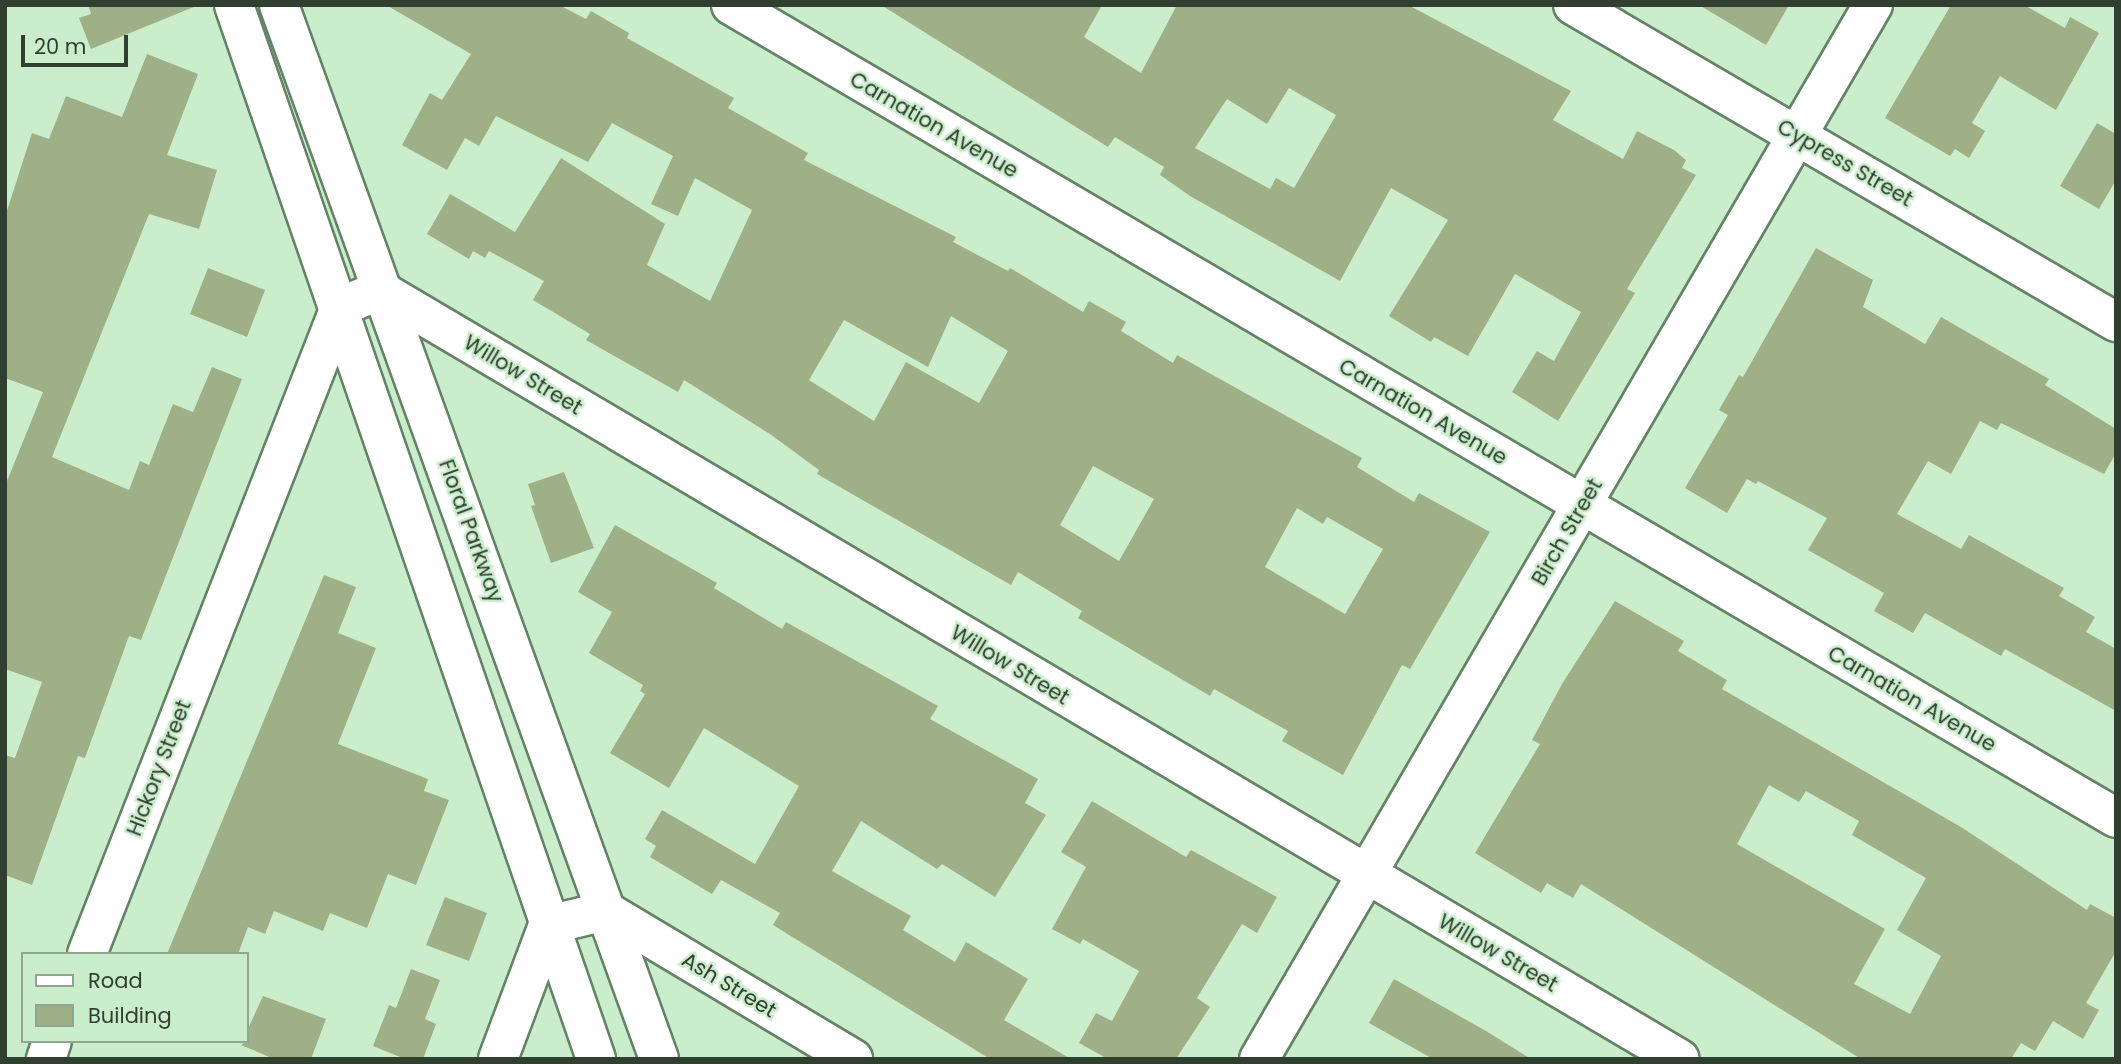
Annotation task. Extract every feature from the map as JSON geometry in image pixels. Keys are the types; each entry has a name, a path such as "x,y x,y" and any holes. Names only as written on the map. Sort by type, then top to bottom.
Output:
{"street":[{"name":"Carnation Avenue","path":"731,5 2116,818"},
{"name":"Cypress Street","path":"1573,5 2116,322"},
{"name":"Birch Street","path":"1259,1059 1873,5"},
{"path":"282,12 239,19 465,669 548,925 596,1059"},
{"name":"Floral Parkway","path":"282,12 659,1059"},
{"path":"340,307 380,290"},
{"name":"Willow Street","path":"380,290 1366,876 1680,1059"},
{"name":"Hickory Street","path":"88,952 340,307"},
{"path":"465,669 514,653"},
{"path":"548,925 606,911"},
{"name":"Ash Street","path":"606,911 853,1059"},
{"path":"498,1059 548,925"}],"building":[{"path":"88,5 196,6 91,49 79,18 91,14"},
{"path":"386,5 559,5 586,19 591,11 629,33 627,38 734,98 728,108 808,153 804,160 956,237 953,242 1008,271 1010,268 1083,312 1089,301 1126,322 1121,331 1173,363 1177,355 1362,458 1357,467 1414,502 1419,493 1490,532 1410,669 1402,665 1343,775 1282,741 1288,731 1214,689 1210,696 1078,618 1082,611 1018,572 1011,585 817,474 819,470 770,434 684,380 678,392 586,340 590,334 533,300 544,281 489,251 485,258 473,251 469,259 427,234 450,194 515,232 561,158 665,224 647,265 710,301 752,210 695,178 678,216 651,204 673,156 612,123 588,162 496,116 479,146 465,138 447,170 402,145 430,93 442,100 471,54","holes":["951,316 1008,351 979,403 906,362 874,421 809,380 844,320 928,367","1093,466 1154,499 1119,561 1060,525","1297,508 1323,524 1327,517 1383,549 1345,614 1265,567"]},
{"path":"881,5 1102,5 1084,37 1141,73 1177,5 1408,5 1571,91 1553,120 1623,159 1637,131 1674,150 1686,160 1682,168 1696,175 1627,289 1635,293 1558,421 1512,392 1537,351 1554,361 1581,312 1515,274 1468,356 1434,337 1431,342 1389,316 1448,220 1391,188 1340,281 1190,196 1160,175 1164,167 1115,137 1108,147","holes":["1289,88 1336,115 1294,188 1276,178 1270,189 1195,148 1227,99 1267,124"]},
{"path":"1699,5 1789,5 1766,45"},
{"path":"1951,5 2024,5 2065,28 2070,17 2099,33 2056,110 2000,76 1972,123 1985,131 1969,158 1955,149 1950,156 1885,118"},
{"path":"147,54 198,74 167,155 217,170 199,229 149,214 52,457 129,490 140,461 149,465 173,404 193,412 212,367 242,379 141,640 129,636 85,758 78,756 32,885 5,875 5,755 15,758 42,682 5,669 5,486 43,392 5,378 5,217 32,133 49,139 66,96 122,117"},
{"path":"2097,123 2116,134 2116,180 2099,209 2060,186"},
{"path":"1816,248 1873,280 1863,307 1925,344 1941,317 2049,379 2045,385 2116,429 2116,453 2104,474 2001,423 1997,430 1980,421 1951,474 1928,461 1897,514 1961,549 1969,535 2064,588 2059,596 2095,617 2086,632 2116,649 2116,711 2005,649 2001,656 1925,613 1913,633 1874,611 1884,593 1808,550 1827,518 1758,481 1756,484 1747,479 1727,513 1685,488 1728,415 1719,410 1739,375 1743,377"},
{"path":"208,268 265,290 247,337 190,314"},
{"path":"564,472 594,548 551,563 531,506 535,505 528,484"},
{"path":"615,525 717,583 714,588 782,629 786,622 938,706 930,719 1038,779 1025,803 1046,815 995,897 942,864 937,869 861,821 832,871 911,916 903,930 955,962 966,942 1028,979 1004,1020 1071,1059 990,1059 773,925 780,913 721,880 712,894 650,857 656,846 645,839 662,810 755,864 799,786 704,728 669,788 610,753 645,694 640,691 643,685 589,653 612,612 578,592"},
{"path":"324,575 356,587 338,633 376,648 338,744 428,779 424,791 449,800 416,885 388,874 367,928 330,913 323,931 274,911 265,934 248,927 239,952 168,952"},
{"path":"1615,601 1684,641 1678,651 1727,680 1722,689 1961,827 2087,910 2090,904 2116,918 2116,951 2086,1003 2099,1010 2083,1039 2053,1021 2035,1051 2021,1043 2011,1059 1861,1059 1581,884 1573,898 1547,883 1541,893 1475,853 1540,744 1532,740 1562,684","holes":["1769,785 1799,802 1806,791 1859,821 1852,835 1926,878 1897,930 1941,956 1910,1014 1854,984 1885,929 1737,844"]},
{"path":"1092,801 1186,857 1191,850 1277,897 1257,933 1242,924 1197,998 1210,1007 1176,1059 1108,1059 1079,1043 1096,1013 1112,1021 1139,971 1083,939 1080,944 1052,929 1086,867 1061,852"},
{"path":"445,897 487,913 469,961 426,945"},
{"path":"411,969 440,980 425,1019 436,1024 423,1059 405,1059 373,1046 389,1005 396,1008"},
{"path":"1394,979 1531,1059 1433,1059 1369,1023"},
{"path":"263,996 326,1019 311,1059 274,1059 241,1045 248,1043 248,1029"}]}
